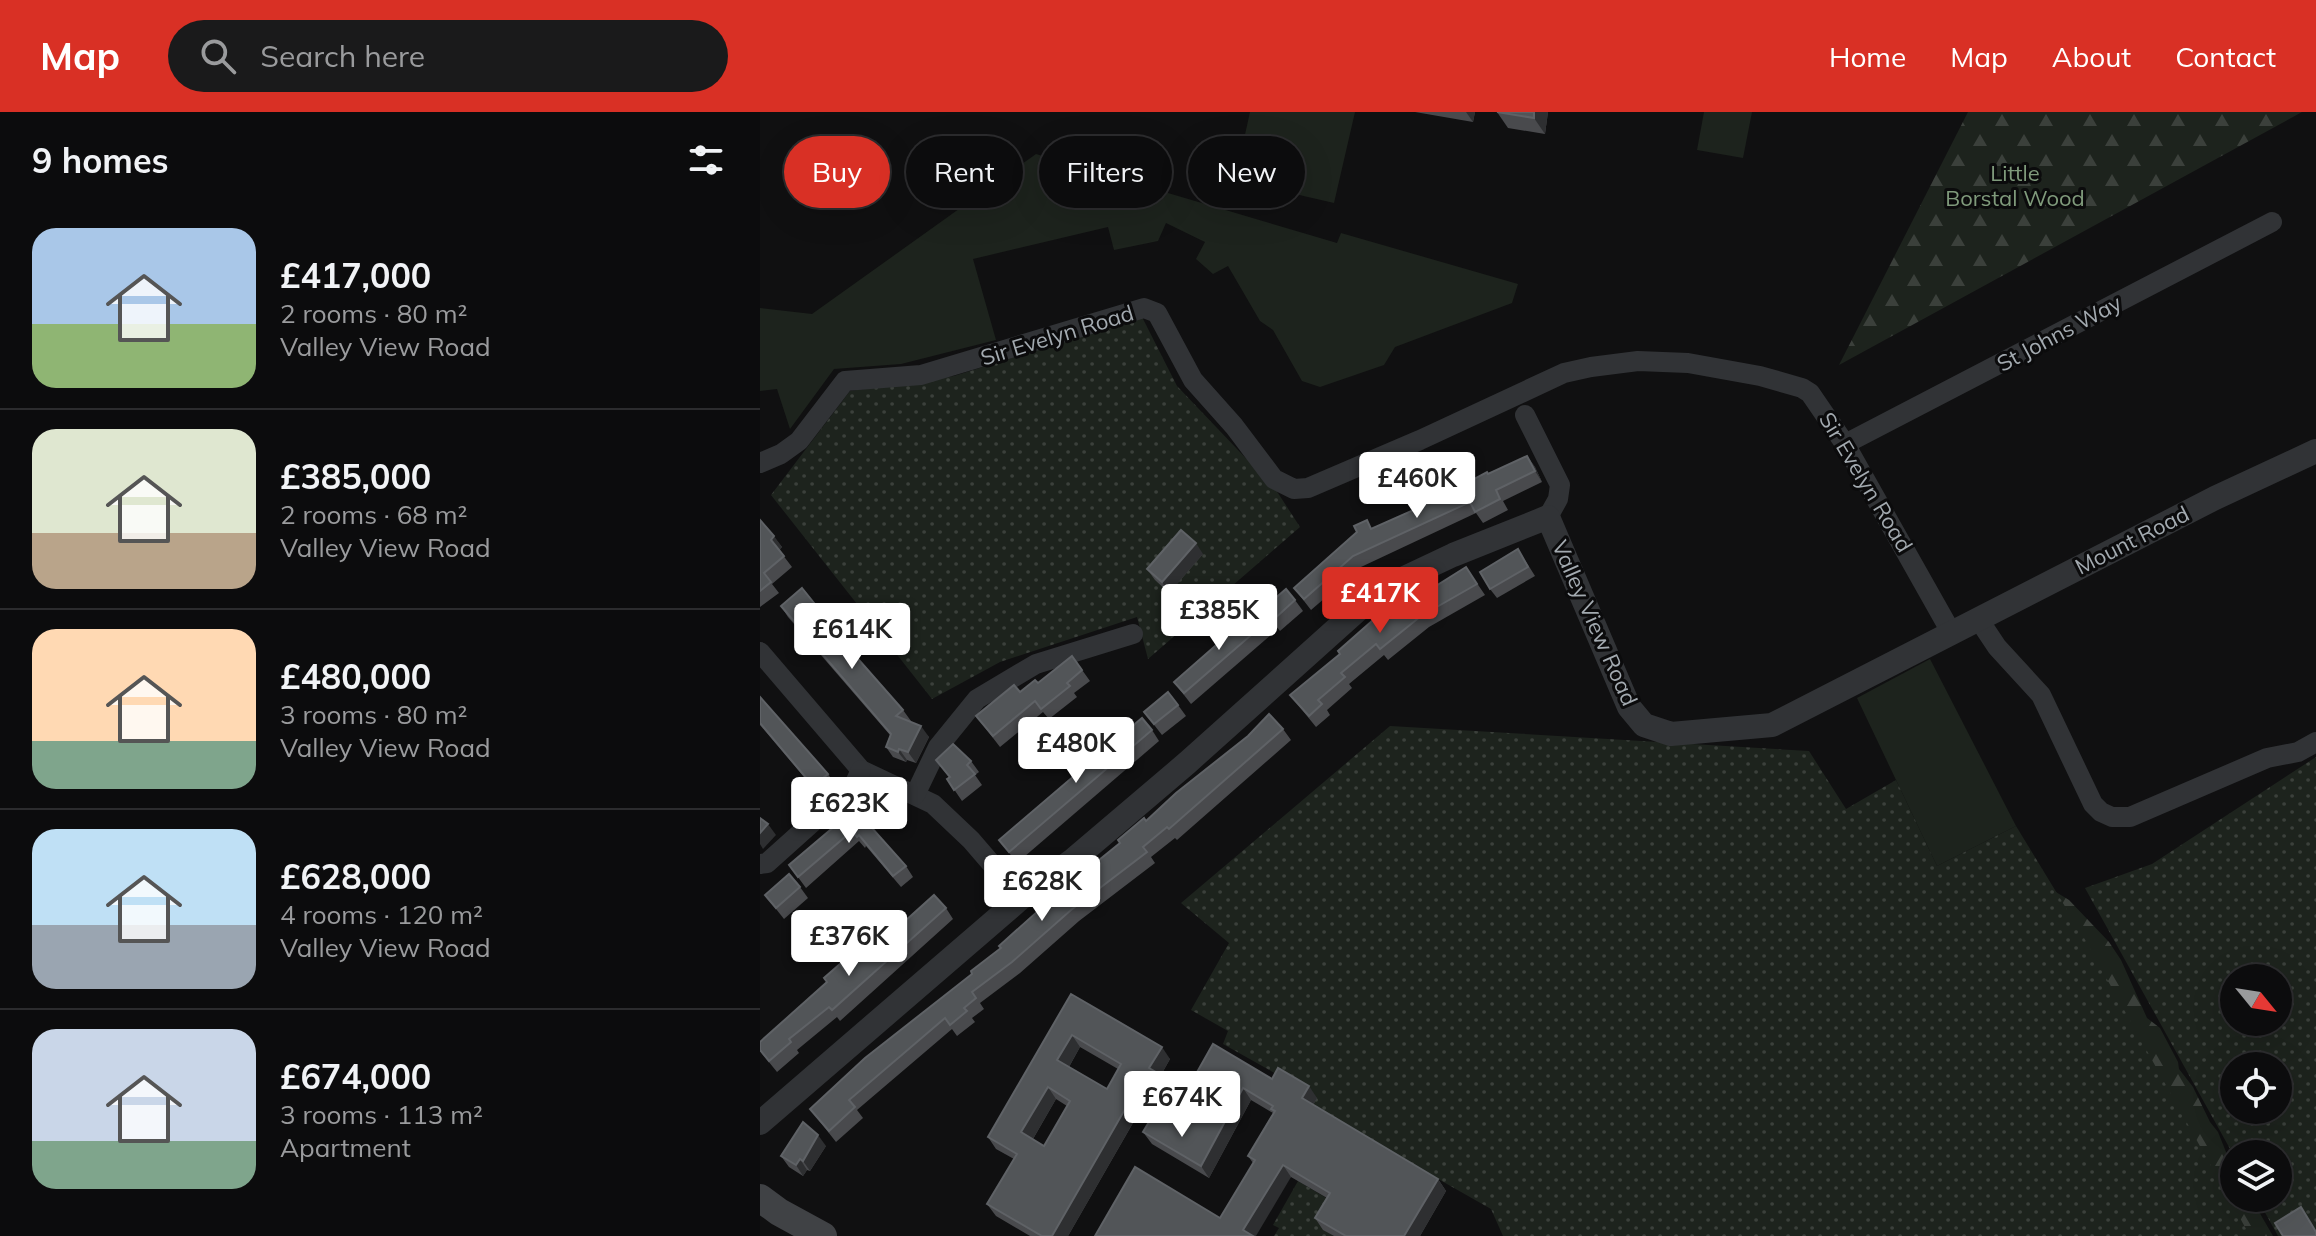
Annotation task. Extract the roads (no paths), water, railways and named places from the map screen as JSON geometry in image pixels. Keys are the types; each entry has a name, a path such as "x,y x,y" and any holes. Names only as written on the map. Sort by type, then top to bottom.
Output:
{"main road":[{"path":"760,1198 823,1236"}],"street":[{"name":"St Johns Way","path":"1845,444 2272,222"},
{"name":"Sir Evelyn Road","path":"760,463 781,454 799,441 845,381 921,375 1146,308 1157,313 1193,380 1234,426 1274,479 1294,489 1308,488 1342,474 1564,373 1638,361 1708,366 1804,389 1821,406 1951,632"},
{"path":"1525,415 1560,485 1558,499 1548,517"},
{"name":"Mount Road","path":"1951,632 2187,512 2316,451"},
{"name":"Valley View Road","path":"760,1123 1021,898 1073,860 1187,763 1381,589 1453,555 1548,517 1629,707 1644,725 1671,734 1772,725 1951,632"},
{"path":"1979,620 1997,647 2041,695 2086,794 2098,810 2109,817 2130,817 2267,758 2298,752 2316,742"},
{"path":"915,795 938,747 977,699 1036,664 1133,634"},
{"path":"760,652 861,770 933,804 971,840 1021,898"},
{"path":"760,864 767,863 854,785 861,770"}],"park label":[{"name":"Little Borstal Wood","path":"2015,186"}]}
